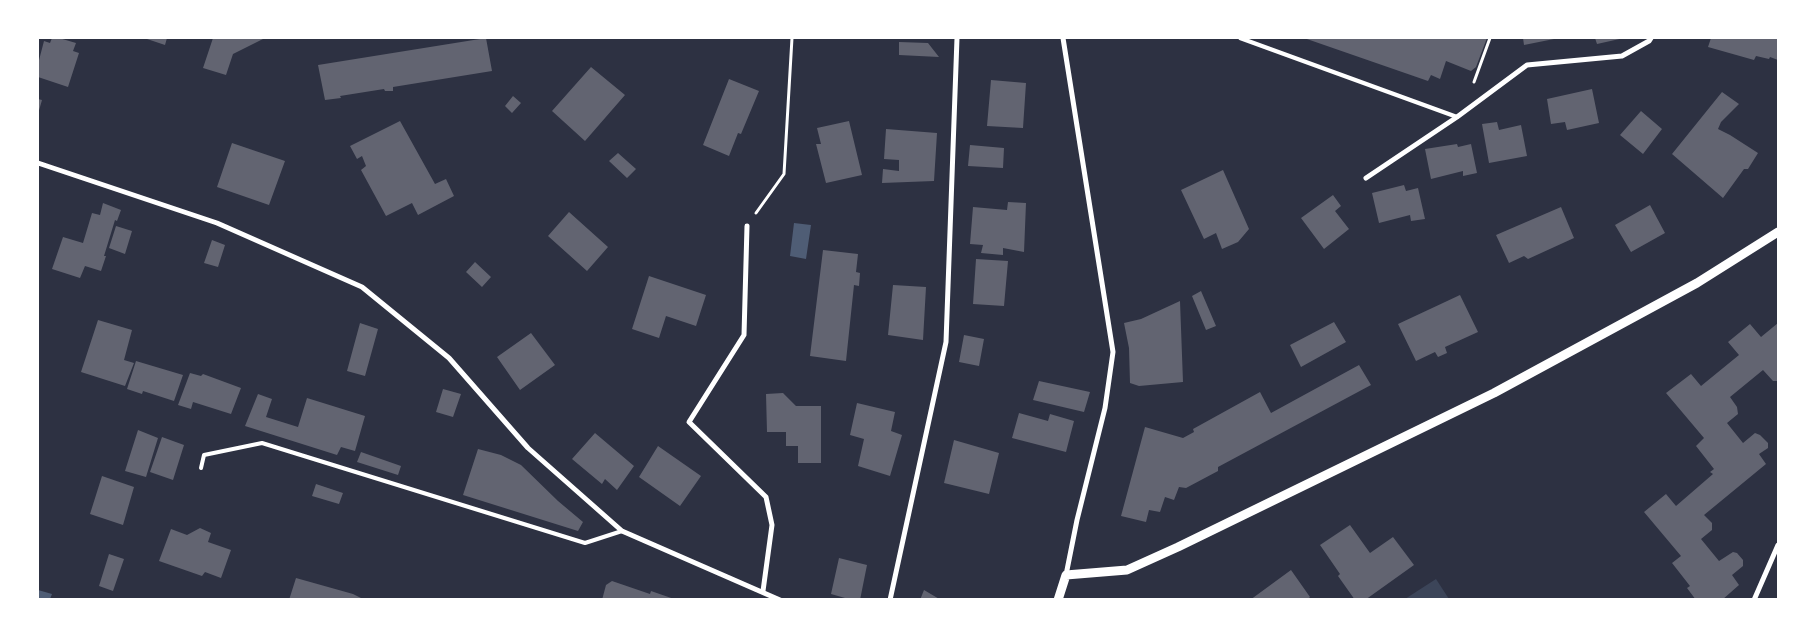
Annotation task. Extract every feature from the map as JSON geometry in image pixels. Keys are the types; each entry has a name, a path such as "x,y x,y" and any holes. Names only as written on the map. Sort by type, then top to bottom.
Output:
{"street":[{"path":"890,600 946,342 958,38"},
{"path":"1058,600 1066,575 1077,520 1105,408 1113,352 1063,38"},
{"path":"1366,178 1457,117 1527,65 1622,56 1651,38"},
{"path":"38,163 217,223 362,287 449,358 528,448 622,531 780,600"},
{"path":"747,226 744,335 689,422 766,497 772,525 763,591"},
{"path":"1066,575 1127,570 1178,547 1494,394 1697,283 1778,231"},
{"path":"1754,600 1778,545"}],"lane":[{"path":"1240,38 1457,117"},
{"path":"201,468 204,455 262,442 585,543 622,531"}],"path":[{"path":"747,226 784,174 792,38"},
{"path":"1481,99 1474,82 1490,38"}],"shaded area":[{"path":"794,223 811,225 806,259 790,256"},
{"path":"1436,579 1449,599 1405,599"},
{"path":"38,590 52,594 50,599 38,599"}],"building":[{"path":"52,38 76,43 73,51 79,53 68,87 38,77 38,64 44,41 50,43"},
{"path":"144,38 167,38 165,45"},
{"path":"213,38 265,38 233,54 226,75 203,68"},
{"path":"486,38 492,71 393,87 393,91 385,91 384,89 325,100 318,65"},
{"path":"1304,38 1487,38 1476,67 1471,71 1446,61 1440,79 1431,75 1428,81"},
{"path":"1523,38 1559,38 1524,45"},
{"path":"1595,38 1624,38 1597,44"},
{"path":"1711,38 1778,38 1778,60 1770,57 1769,59 1756,56 1754,60 1708,47"},
{"path":"899,42 928,43 939,57 899,55"},
{"path":"591,67 625,95 585,141 552,111"},
{"path":"729,79 759,91 741,134 738,133 729,156 703,145"},
{"path":"991,80 1026,83 1023,128 987,126"},
{"path":"1592,89 1599,123 1567,130 1565,122 1551,124 1547,99"},
{"path":"1722,92 1739,104 1721,122 1718,129 1758,153 1748,169 1744,169 1723,198 1672,154"},
{"path":"513,96 521,103 512,113 505,106"},
{"path":"38,99 42,100 38,114"},
{"path":"1641,111 1662,129 1643,154 1620,135"},
{"path":"400,121 435,184 446,179 454,196 418,215 412,203 386,216 361,170 366,166 362,156 357,159 350,146"},
{"path":"849,121 862,175 826,183 816,144 821,144 817,128"},
{"path":"1497,122 1499,130 1521,125 1527,156 1489,163 1482,124"},
{"path":"886,129 937,133 934,181 882,183 883,169 899,171 899,160 884,159"},
{"path":"232,143 285,161 269,205 217,187"},
{"path":"1457,144 1458,147 1471,144 1477,173 1463,176 1463,171 1431,179 1425,149"},
{"path":"970,145 1004,148 1003,168 968,166"},
{"path":"618,153 636,169 627,178 609,161"},
{"path":"1223,170 1249,229 1238,242 1222,249 1216,233 1204,239 1181,190"},
{"path":"1404,185 1406,191 1418,188 1425,219 1411,221 1410,215 1379,223 1372,193"},
{"path":"1333,195 1341,206 1335,211 1349,229 1324,249 1301,218"},
{"path":"1008,202 1026,203 1024,252 1003,248 1003,255 981,253 983,245 970,244 973,207 1007,210"},
{"path":"103,203 121,210 117,221 115,220 101,271 85,266 80,278 52,269 63,237 83,243 92,213 100,215"},
{"path":"1650,205 1665,233 1631,252 1615,225"},
{"path":"1561,207 1574,238 1528,259 1524,256 1509,263 1496,235"},
{"path":"569,212 608,247 587,271 548,236"},
{"path":"116,226 132,231 125,254 109,248"},
{"path":"212,240 225,245 218,267 204,263"},
{"path":"823,250 858,254 856,272 860,273 859,286 854,285 846,361 810,356"},
{"path":"976,259 1008,261 1004,306 973,304"},
{"path":"475,262 491,277 482,287 466,272"},
{"path":"649,276 706,295 696,326 666,316 659,338 632,329"},
{"path":"893,285 926,287 923,340 888,335"},
{"path":"1201,291 1216,326 1206,330 1192,296"},
{"path":"1460,295 1478,332 1445,347 1447,353 1438,357 1435,352 1416,361 1398,324"},
{"path":"1180,301 1183,382 1139,386 1130,383 1129,348 1124,323 1141,319"},
{"path":"98,320 132,330 124,360 134,363 125,386 81,372"},
{"path":"1334,322 1346,342 1301,367 1290,345"},
{"path":"360,323 378,329 365,376 347,371"},
{"path":"1778,323 1778,381 1773,381 1763,370 1730,397 1737,407 1738,414 1727,423 1743,443 1755,433 1768,443 1768,448 1759,454 1766,464 1704,515 1712,523 1712,530 1701,539 1719,561 1733,552 1737,553 1743,560 1743,566 1732,575 1739,585 1722,600 1696,600 1687,588 1690,586 1672,563 1681,556 1644,512 1666,494 1676,506 1713,474 1710,472 1714,469 1696,446 1704,438 1666,393 1691,374 1701,386 1739,355 1728,342 1750,324 1761,337"},
{"path":"531,333 555,365 520,390 497,357"},
{"path":"964,335 984,339 979,366 959,362"},
{"path":"136,361 183,375 174,401 143,391 142,394 127,389"},
{"path":"1359,365 1371,385 1218,467 1218,471 1186,488 1179,487 1174,500 1165,497 1160,512 1149,510 1146,522 1121,516 1145,427 1183,438 1194,432 1193,429 1260,392 1271,413"},
{"path":"190,373 201,376 203,374 241,388 231,414 193,402 191,409 178,405"},
{"path":"1039,381 1090,392 1084,412 1033,400"},
{"path":"443,389 461,394 453,417 436,412"},
{"path":"783,393 796,406 821,406 821,463 798,463 798,446 786,446 786,432 767,432 766,394"},
{"path":"258,394 272,399 266,417 298,427 307,398 365,416 355,451 341,447 337,455 245,426"},
{"path":"857,403 895,412 891,431 902,435 890,476 858,466 864,439 850,435"},
{"path":"1019,413 1048,421 1050,414 1074,421 1066,452 1012,438"},
{"path":"138,430 158,438 146,477 125,471"},
{"path":"595,433 634,466 617,490 605,479 602,484 572,459"},
{"path":"162,437 184,445 173,480 150,472"},
{"path":"954,440 999,453 989,494 944,483"},
{"path":"658,446 701,476 680,506 639,477"},
{"path":"478,449 501,455 521,465 583,522 578,531 463,495"},
{"path":"361,452 401,466 398,475 357,462"},
{"path":"102,476 134,487 123,525 90,514"},
{"path":"316,484 343,493 339,504 312,496"},
{"path":"1350,525 1370,553 1393,537 1414,565 1365,600 1355,600 1320,545"},
{"path":"200,528 211,533 208,542 231,550 221,578 205,572 202,576 159,561 171,529 187,535"},
{"path":"109,554 124,559 113,591 99,586"},
{"path":"839,558 867,565 860,600 852,600 831,594"},
{"path":"1291,570 1310,597 1307,600 1250,600"},
{"path":"296,578 353,594 361,598 361,600 289,600"},
{"path":"612,581 650,594 651,591 677,600 602,600 606,585"},
{"path":"924,590 941,600 920,600"}]}
